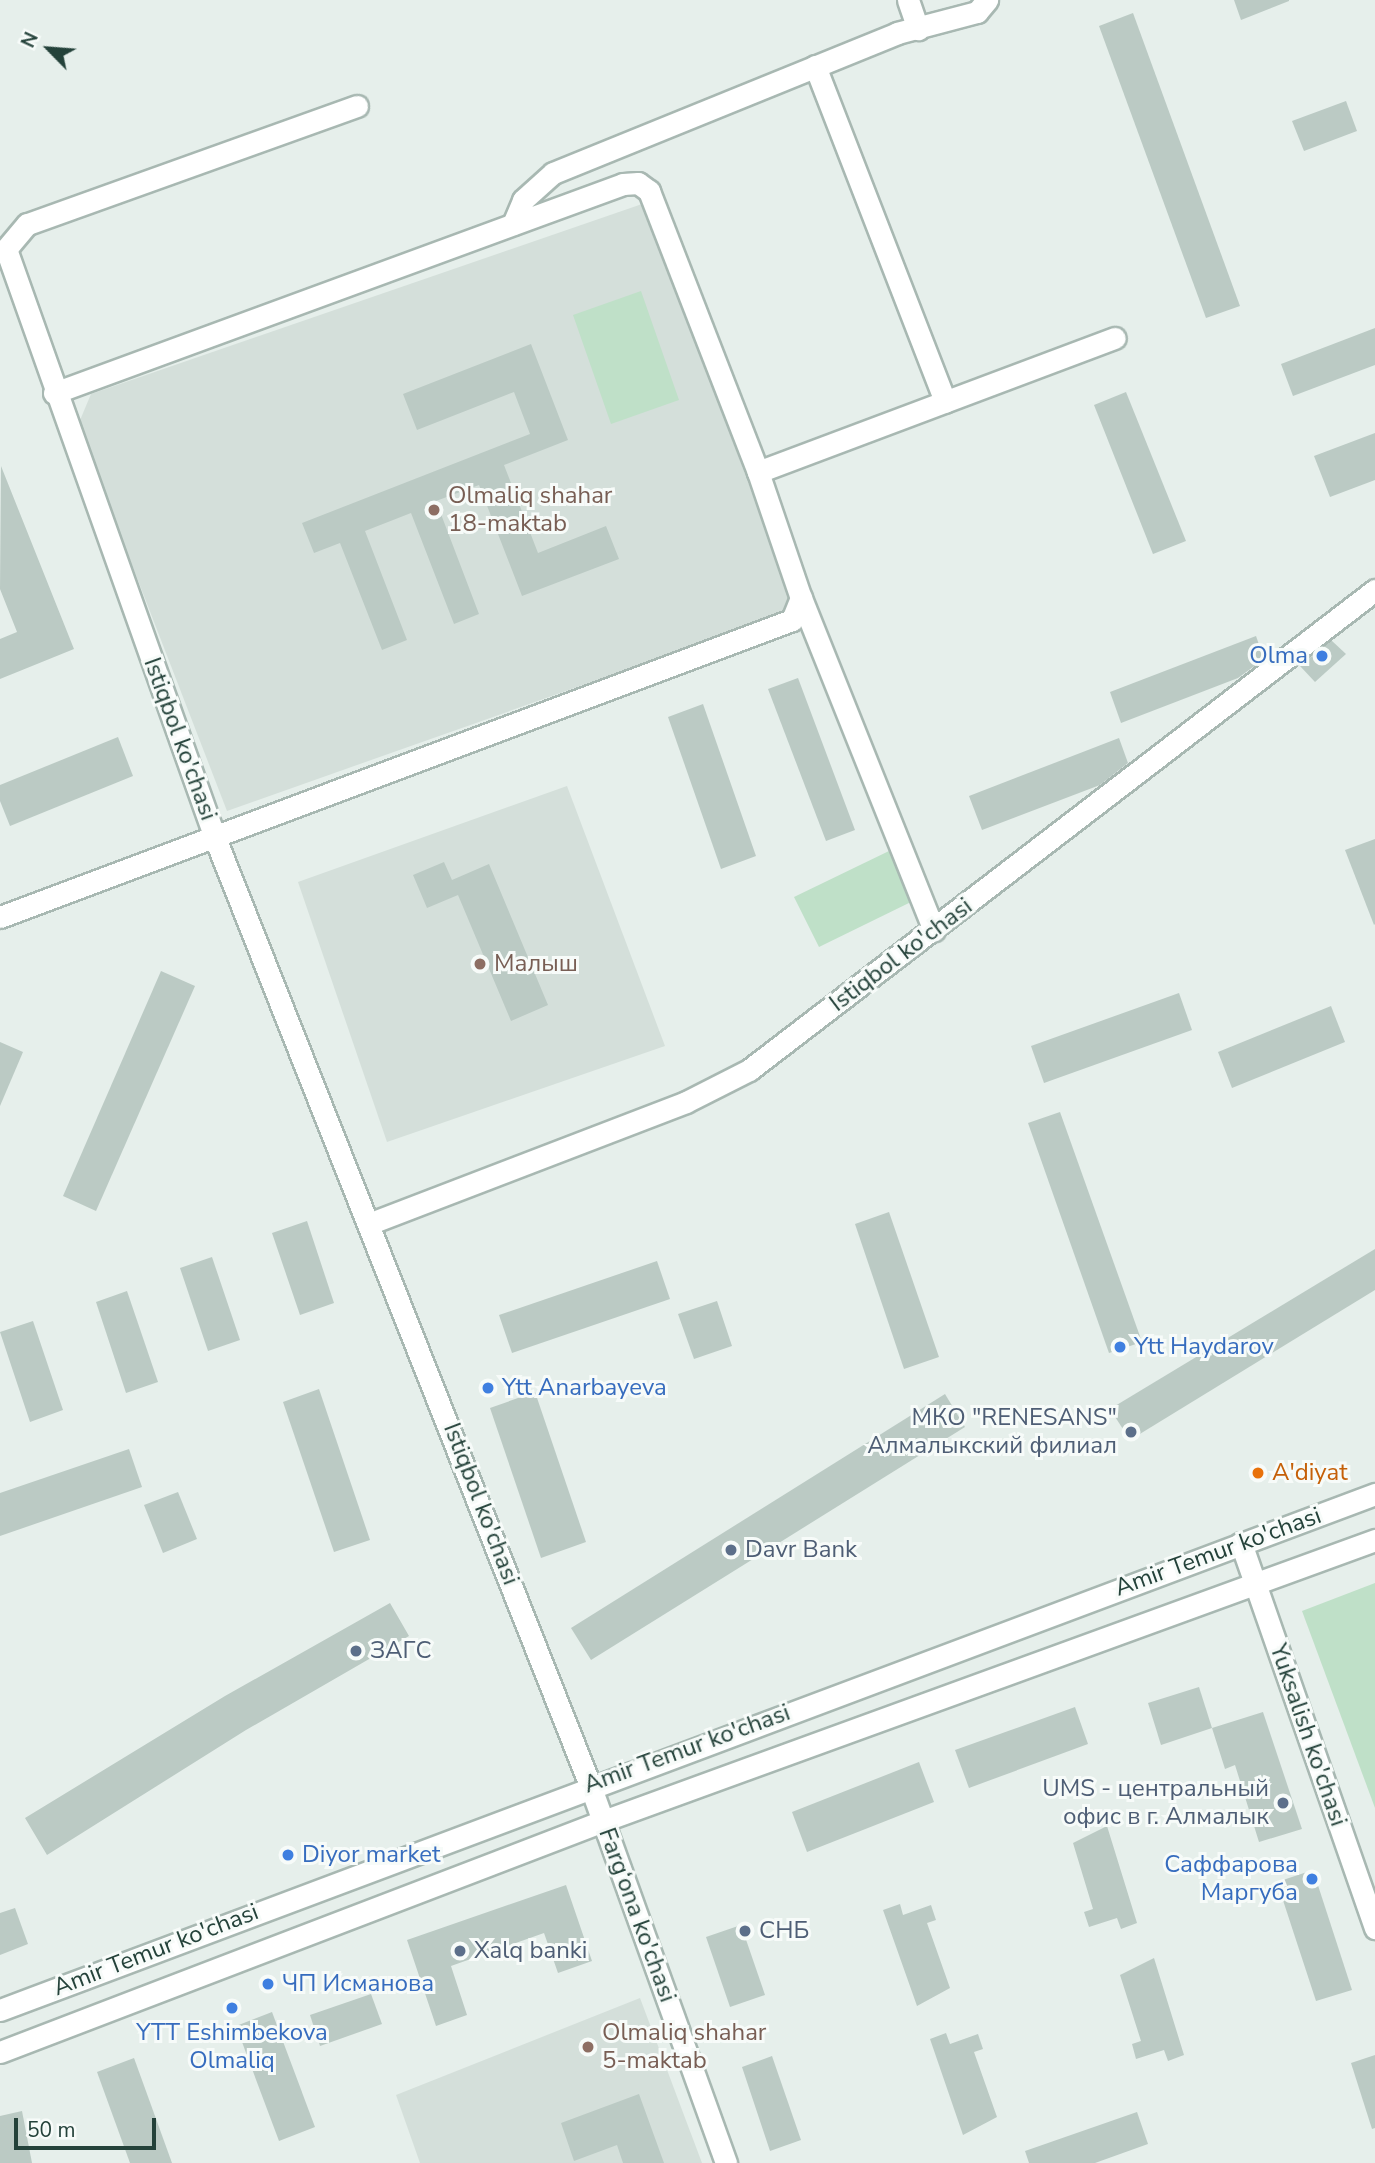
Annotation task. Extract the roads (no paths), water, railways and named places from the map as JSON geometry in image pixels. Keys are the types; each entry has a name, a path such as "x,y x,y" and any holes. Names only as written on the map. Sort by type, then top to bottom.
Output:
{"street":[{"path":"908,0 918,29"},
{"path":"513,224 523,200 553,173 897,33 978,12 987,0"},
{"path":"815,66 945,402"},
{"name":"Istiqbol ko'chasi","path":"357,106 27,224 6,249 54,393 215,838 371,1223 590,1785"},
{"path":"54,393 623,184 638,183 649,191 758,472 801,598 934,930"},
{"path":"758,472 1115,338"},
{"name":"Istiqbol ko'chasi","path":"371,1223 687,1102 738,1075 934,930 1375,590"},
{"path":"0,917 792,620 801,598"},
{"name":"Amir Temur ko'chasi","path":"0,2010 590,1785 1375,1494"},
{"name":"Amir Temur ko'chasi","path":"0,2052 603,1821 1375,1540"},
{"name":"Yuksalish ko'chasi","path":"1241,1543 1375,1928"},
{"name":"Farg‘ona ko'chasi","path":"590,1785 726,2163"}],"place":[{"name":"Olmaliq shahar 18-maktab","path":"434,510"},
{"name":"Olma","path":"1322,656"},
{"name":"Малыш","path":"480,964"},
{"name":"Ytt Haydarov","path":"1120,1347"},
{"name":"Ytt Anarbayeva","path":"488,1388"},
{"name":"МКО \"RENESANS\" Алмалыкский филиал","path":"1131,1432"},
{"name":"A'diyat","path":"1258,1473"},
{"name":"Davr Bank","path":"731,1550"},
{"name":"ЗАГС","path":"356,1651"},
{"name":"UMS - центральный офис в г. Алмалык","path":"1283,1803"},
{"name":"Diyor market","path":"288,1855"},
{"name":"Саффарова Маргуба","path":"1312,1879"},
{"name":"СНБ","path":"745,1931"},
{"name":"Xalq banki","path":"460,1951"},
{"name":"ЧП Исманова","path":"268,1984"},
{"name":"YTT Eshimbekova Olmaliq","path":"232,2008"},
{"name":"Olmaliq shahar 5-maktab","path":"588,2047"}]}
